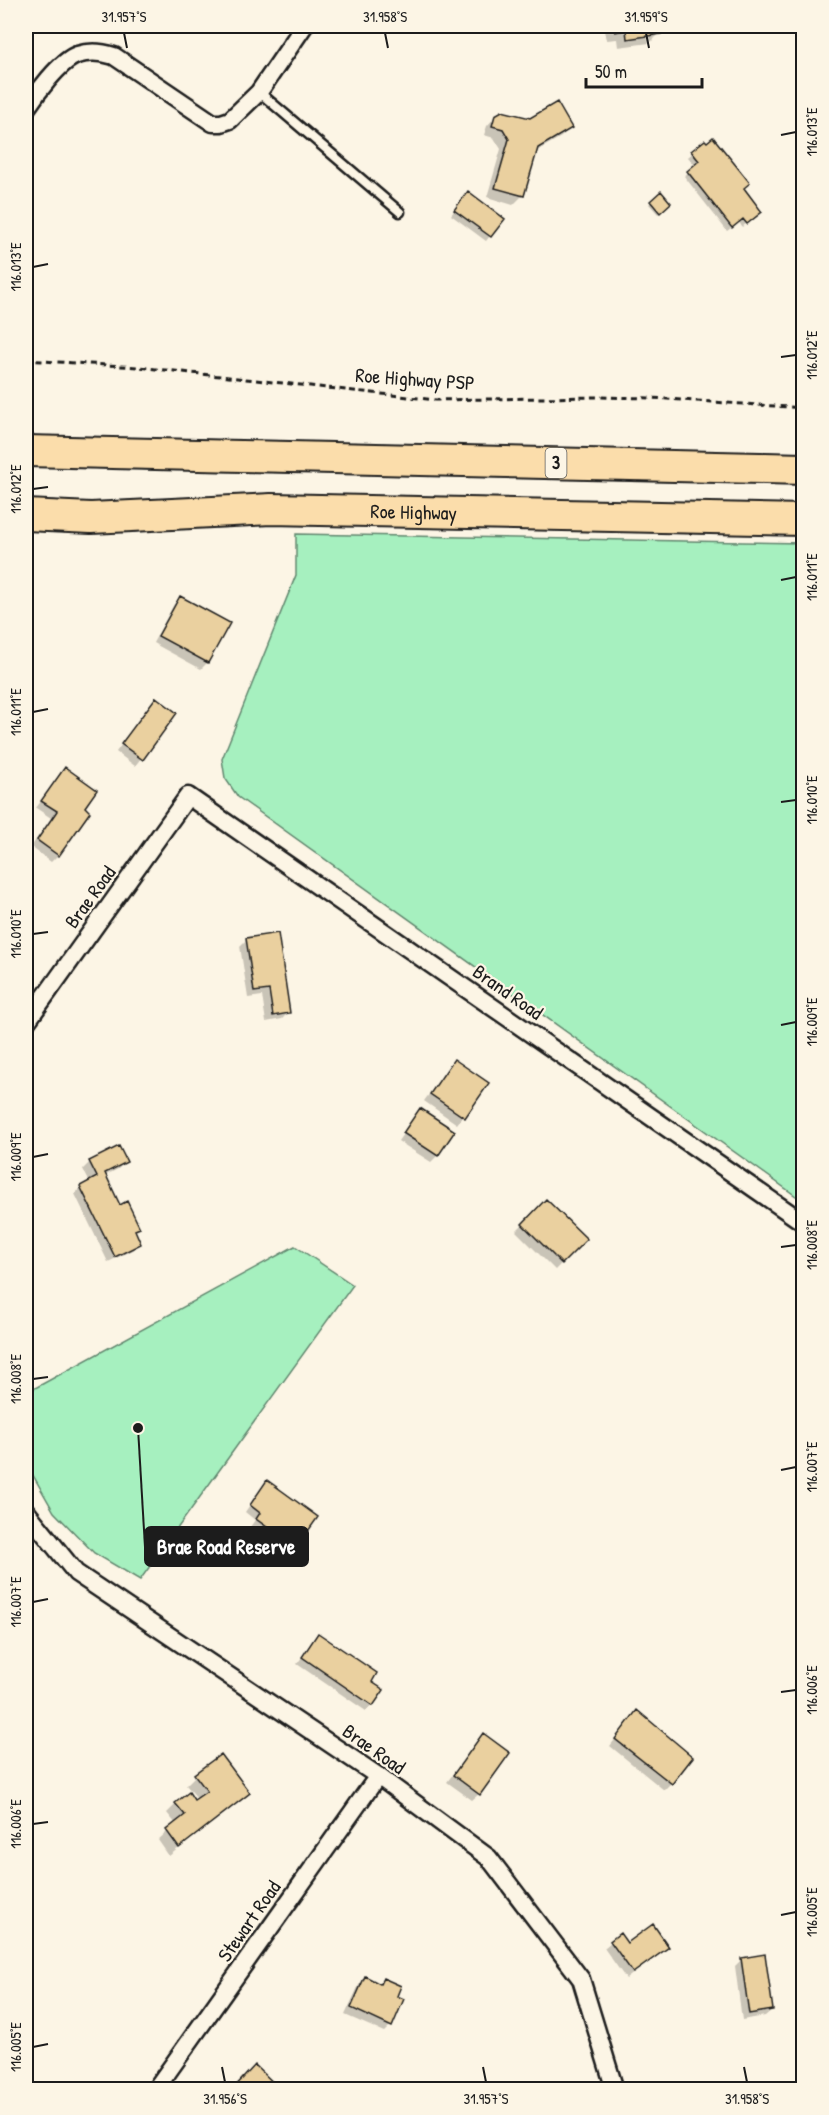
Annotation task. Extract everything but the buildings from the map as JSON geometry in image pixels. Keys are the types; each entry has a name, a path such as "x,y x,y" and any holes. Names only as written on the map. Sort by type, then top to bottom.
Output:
{"highway":[{"name":"3","path":"26,451 804,469"},
{"name":"Roe Highway","path":"26,515 91,518 271,509 804,520"},
{"path":"26,521 91,518"}],"street":[{"path":"26,109 72,57 91,52 114,56 213,123 230,120 259,92 304,26"},
{"name":"Brae Road","path":"26,1023 188,796"},
{"name":"Brand Road","path":"188,796 804,1223"},
{"name":"Brae Road","path":"26,1511 76,1574 378,1776 489,1858 581,1979 615,2090"},
{"name":"Stewart Road","path":"155,2090 378,1776"}],"lane":[{"path":"259,92 400,212"}],"path":[{"name":"Roe Highway PSP","path":"26,360 138,367 436,400 640,398 804,408"}],"green space":[{"path":"296,534 803,543 803,1201 238,797 225,778 222,759 296,575"},
{"path":"295,1246 353,1285 140,1580 94,1553 54,1512 26,1463 26,1393"}],"place":[{"name":"Brae Road Reserve","path":"138,1428"}]}
